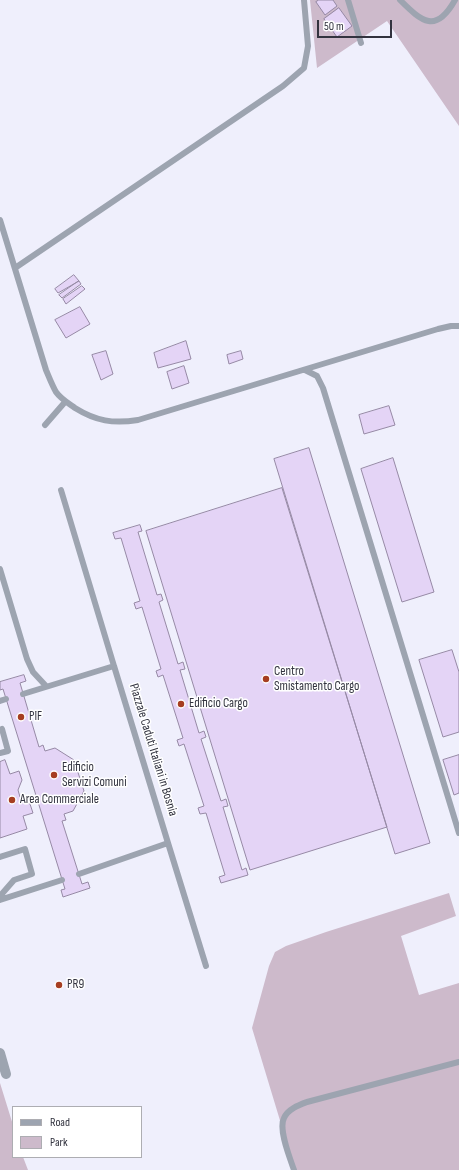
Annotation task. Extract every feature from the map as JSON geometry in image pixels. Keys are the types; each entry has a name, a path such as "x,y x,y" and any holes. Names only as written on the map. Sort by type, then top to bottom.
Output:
{"street":[{"path":"0,1053 6,1074"}],"lane":[{"path":"15,268 284,86 304,68 308,46 304,0"},
{"path":"348,0 361,43"},
{"path":"400,0 419,18 425,21 432,21 439,19 446,14 455,0"},
{"path":"0,220 46,370 57,393 65,402 85,414 99,420 125,422 138,420 438,329 459,326"},
{"path":"305,370 317,376 323,388 459,833"},
{"path":"45,425 65,402"},
{"name":"Piazzale Caduti Italiani in Bosnia","path":"61,490 206,966"},
{"path":"0,569 27,659 33,672 46,686"},
{"path":"23,694 114,666"},
{"path":"0,730 2,729 8,751 0,754"},
{"path":"79,874 168,843"},
{"path":"0,857 25,849 32,874 14,880 0,896"},
{"path":"0,900 62,880"},
{"path":"294,1170 282,1128 283,1118 289,1111 298,1105 459,1062"}],"green space":[{"path":"310,0 459,0 459,126 387,21 317,68"},
{"path":"449,893 456,916 401,936 419,995 459,983 459,1170 295,1170 252,1028 269,966 275,952 286,946 326,932"},
{"path":"0,1083 12,1122 12,1158 23,1158 28,1170 0,1170"}],"building":[{"path":"319,0 333,0 337,6 325,15 316,2"},
{"path":"339,8 352,26 337,37 324,19"},
{"path":"74,275 79,281 58,293 55,289"},
{"path":"79,281 81,284 62,298 59,295"},
{"path":"82,286 85,289 66,304 63,299"},
{"path":"80,307 90,324 66,338 55,320"},
{"path":"186,341 191,359 158,368 154,353"},
{"path":"106,351 113,374 101,380 92,355"},
{"path":"241,351 243,359 229,364 227,355"},
{"path":"184,366 189,383 172,389 167,372"},
{"path":"389,406 395,425 364,434 359,415"},
{"path":"309,448 430,843 395,854 274,459"},
{"path":"393,458 434,592 402,602 361,469"},
{"name":"Centro Smistamento Cargo","path":"282,488 387,827 250,870 146,531"},
{"name":"Edificio Cargo","path":"140,525 142,531 138,532 157,595 161,594 163,600 159,602 178,664 183,662 185,669 180,670 199,733 204,731 206,737 201,739 221,801 226,799 228,806 223,807 242,870 246,868 248,875 221,883 219,877 225,875 206,813 200,814 198,808 204,806 184,744 179,746 177,740 183,738 163,675 158,677 156,671 161,669 142,607 136,609 134,603 140,601 121,538 115,539 113,533"},
{"path":"452,650 459,672 459,732 443,737 419,660"},
{"name":"Edificio Servizi Comuni","path":"24,675 26,681 20,683 39,747 43,745 45,751 55,748 74,760 84,791 73,811 64,814 66,820 62,821 82,884 88,882 90,888 63,897 61,890 65,889 3,689 0,690 0,682"},
{"path":"459,755 459,793 454,795 443,760"},
{"name":"Area Commerciale","path":"5,760 10,774 19,771 22,780 18,790 20,797 30,804 33,813 23,816 27,829 0,838 0,762"}],"place":[{"name":"Centro Smistamento Cargo","path":"266,679"},
{"name":"Edificio Cargo","path":"181,704"},
{"name":"PIF","path":"21,717"},
{"name":"Edificio Servizi Comuni","path":"54,775"},
{"name":"Area Commerciale","path":"12,800"},
{"name":"PR9","path":"59,985"}]}
